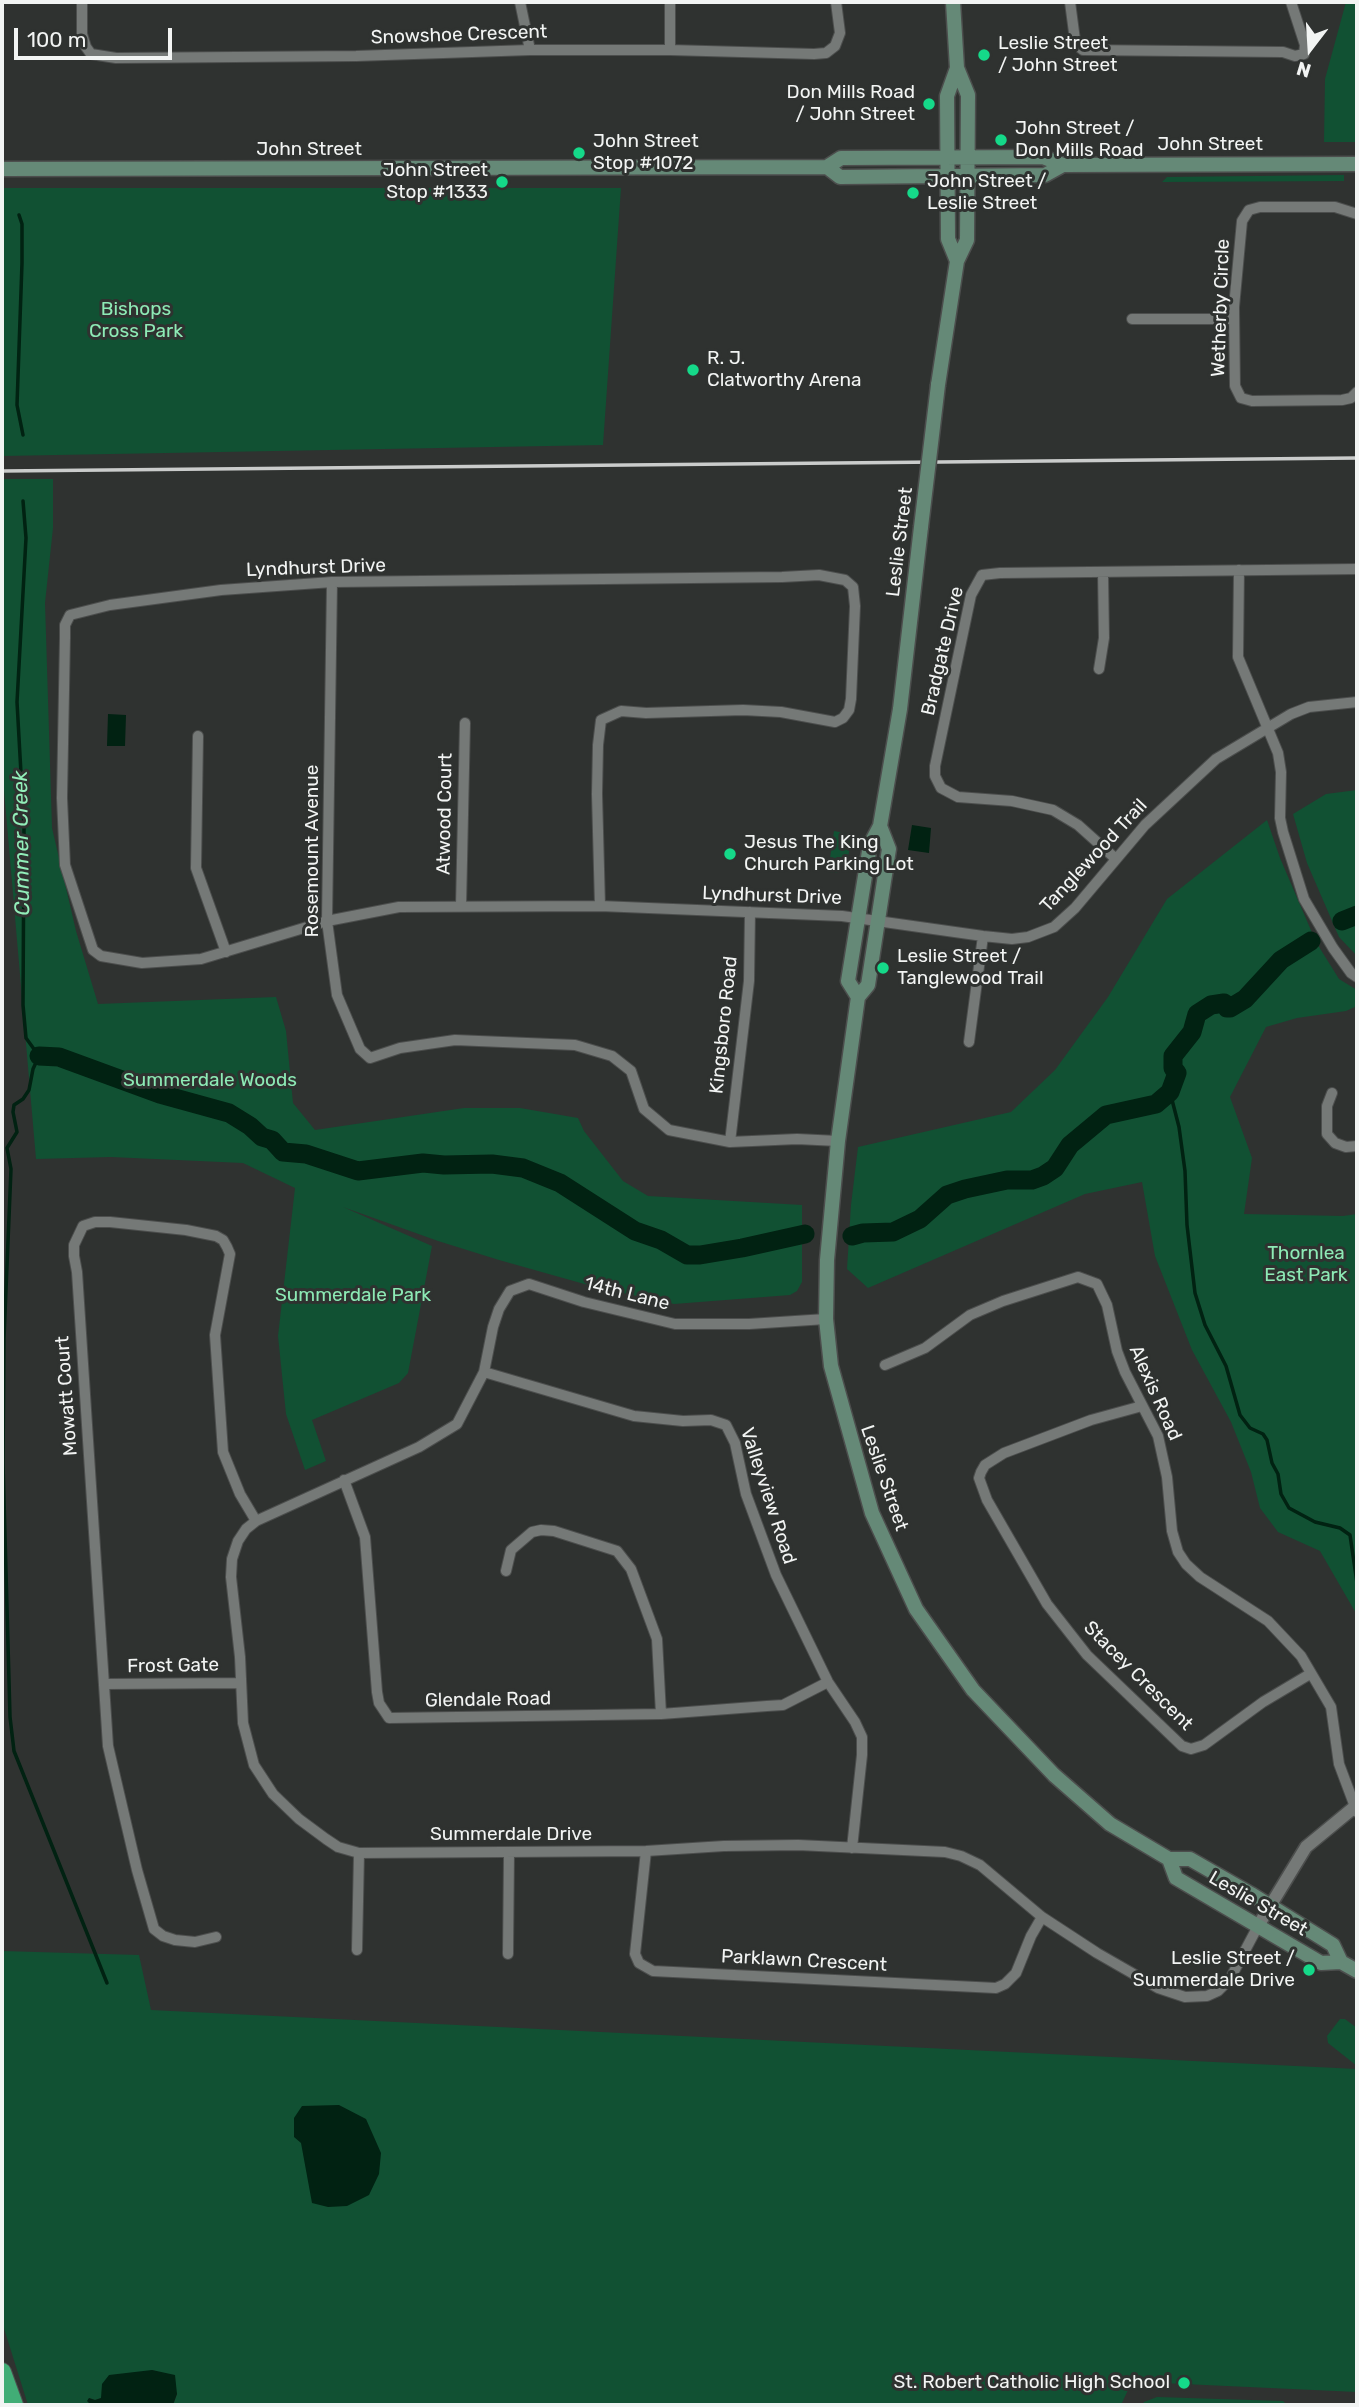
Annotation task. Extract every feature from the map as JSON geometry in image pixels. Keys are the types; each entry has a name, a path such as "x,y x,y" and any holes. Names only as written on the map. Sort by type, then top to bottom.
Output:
{"highway":[{"path":"2,2372 13,2405"}],"main road":[{"path":"953,2 957,68"},
{"name":"Leslie Street","path":"858,997 848,981 870,845 880,826 900,709 938,385 957,261 967,240 968,95 957,68"},
{"name":"Leslie Street","path":"957,68 947,96 948,239 957,261"},
{"name":"John Street","path":"2,169 827,167 841,158 947,157 1043,157 1063,164 1357,164"},
{"name":"John Street","path":"827,167 840,177 967,176 1045,175 1063,164"},
{"name":"Leslie Street","path":"880,826 889,849 868,985 858,997 838,1141 827,1261 826,1319 831,1366 872,1513 916,1609 974,1690 1054,1775 1110,1824 1169,1859 1190,1859 1271,1906 1334,1945 1341,1962"},
{"name":"Leslie Street","path":"1169,1859 1176,1878 1321,1963 1341,1962 1357,1971"}],"street":[{"name":"Snowshoe Crescent","path":"82,2 82,34 86,47 91,54 104,58 356,56 530,50 826,53 835,46 839,33 836,2"},
{"path":"520,2 530,50"},
{"path":"670,2 670,50"},
{"path":"1070,2 1075,40 1083,50 1274,52 1295,56 1304,54 1305,45 1291,2"},
{"name":"Wetherby Circle","path":"1357,214 1335,207 1256,207 1247,212 1242,221 1234,319 1235,386 1241,398 1248,401 1342,400 1351,398 1357,392"},
{"path":"1132,319 1234,319"},
{"name":"Bradgate Drive","path":"1116,859 1078,825 1053,810 1013,802 958,797 941,788 935,776 971,594 982,575 1357,569"},
{"path":"1239,570 1238,657 1278,753 1282,772 1280,818 1304,899 1333,948 1357,977"},
{"path":"1099,670 1104,638 1102,572"},
{"name":"Lyndhurst Drive","path":"600,906 597,794 601,720 621,711 646,713 743,710 781,712 835,722 843,718 849,710 851,699 855,606 854,593 849,583 819,575 332,582 221,590 110,605 70,615 65,625 62,798 65,865 93,950 101,956 158,963 201,959 327,921 399,907 600,906 878,921"},
{"name":"Rosemount Avenue","path":"332,582 327,921 337,995 360,1049 370,1058 400,1048 455,1040 575,1045 612,1056 631,1071 644,1109 669,1130 730,1142 797,1139 838,1141"},
{"path":"1268,727 1310,707 1357,702"},
{"name":"Atwood Court","path":"461,906 465,723"},
{"name":"Tanglewood Trail","path":"878,921 1012,939 1028,937 1054,928 1075,908 1154,817 1216,759 1268,727"},
{"path":"198,736 196,868 226,952"},
{"name":"Kingsboro Road","path":"730,1142 749,981 750,912"},
{"path":"968,1042 984,936"},
{"path":"1332,1093 1327,1106 1326,1134 1335,1143 1346,1147 1357,1146"},
{"name":"Mowatt Court","path":"216,1937 195,1942 175,1940 163,1936 154,1928 108,1746 74,1256 74,1245 83,1226 95,1222 110,1222 186,1230 216,1236 227,1247 230,1254 215,1335 223,1452 240,1494 257,1521"},
{"name":"Alexis Road","path":"886,1365 925,1348 970,1315 1003,1301 1078,1278 1097,1284 1103,1292 1117,1351 1158,1436 1167,1476 1172,1531 1182,1558 1200,1577 1268,1620 1301,1656 1331,1707 1339,1764 1356,1808"},
{"name":"14th Lane","path":"484,1372 493,1327 505,1298 510,1291 529,1284 584,1303 675,1324 750,1324 826,1319"},
{"name":"Summerdale Drive","path":"484,1372 457,1424 419,1447 257,1521 246,1529 238,1541 232,1559 231,1577 243,1723 254,1765 273,1794 299,1819 326,1839 338,1847 359,1853 646,1852 723,1846 944,1852 980,1865 1042,1917 1097,1953 1158,1988 1185,1997 1207,1996 1218,1991 1230,1979 1258,1926"},
{"name":"Valleyview Road","path":"484,1372 634,1416 711,1420 726,1425 735,1443 746,1494 771,1564 828,1682 855,1722 863,1744 852,1848"},
{"name":"Stacey Crescent","path":"1142,1406 1091,1420 1004,1453 985,1465 981,1472 979,1478 987,1500 1040,1593 1087,1655 1182,1746 1191,1749 1204,1745 1263,1702 1310,1674"},
{"name":"Glendale Road","path":"344,1480 365,1537 377,1692 379,1703 389,1718 661,1714 783,1705 828,1682"},
{"path":"506,1571 511,1550 532,1532 541,1530 554,1531 617,1551 631,1569 657,1639 661,1714"},
{"name":"Frost Gate","path":"105,1684 241,1683"},
{"path":"1258,1926 1306,1847 1356,1808"},
{"name":"Parklawn Crescent","path":"646,1852 635,1954 639,1963 653,1971 996,1988 1005,1984 1016,1973 1042,1917"},
{"path":"357,1950 359,1853"},
{"path":"508,1954 509,1853"}],"green space":[{"path":"1346,2 1357,2 1357,142 1324,142 1325,79"},
{"path":"1344,175 1344,181 1162,182 1167,177"},
{"name":"Bishops Cross Park","path":"2,188 621,188 603,445 2,456"},
{"name":"Summerdale Woods","path":"2,479 53,479 53,528 45,603 52,828 76,931 98,1004 276,997 286,1031 293,1103 315,1130 464,1108 520,1108 578,1118 584,1131 623,1181 648,1196 802,1205 802,1282 797,1291 790,1295 674,1304 595,1287 499,1260 343,1207 432,1246 408,1373 399,1383 312,1420 326,1461 305,1470 286,1414 278,1336 295,1188 243,1163 111,1157 36,1159 2,767"},
{"path":"1357,790 1357,956 1339,937 1307,863 1293,814 1326,794"},
{"name":"Thornlea East Park","path":"1267,820 1316,942 1339,979 1357,990 1357,1006 1346,1011 1297,1018 1266,1027 1230,1097 1252,1158 1244,1214 1357,1214 1357,1615 1320,1551 1278,1532 1260,1508 1251,1472 1231,1422 1192,1350 1155,1256 1142,1182 1085,1194 868,1288 847,1269 858,1147 1011,1112 1055,1070 1108,997 1167,899"},
{"path":"834,831 850,834 851,841 846,868 839,866 838,873 828,872"},
{"path":"2,1951 139,1955 151,2010 1357,2069 1357,2392 1140,2382 1128,2390 1121,2405 173,2405 177,2394 164,2374 152,2370 101,2398 89,2398 91,2405 28,2405 2,2322"},
{"path":"1340,2019 1345,2019 1357,2028 1357,2066 1328,2043 1327,2036"},
{"path":"1157,2397 1283,2401 1287,2405 1142,2405"}],"shaded area":[{"path":"108,714 126,715 125,746 107,746"},
{"path":"912,825 931,828 929,853 908,850"},
{"path":"339,2105 366,2119 381,2153 379,2174 369,2195 347,2206 328,2207 312,2203 301,2143 294,2137 294,2118 302,2106"},
{"path":"152,2370 175,2375 177,2394 173,2405 91,2405 87,2401 89,2398 101,2398 102,2384 109,2375"}],"waterway":[{"name":"Cummer Creek","path":"19,215 22,224 22,263 17,405 23,435"},
{"path":"23,501 26,538 17,702 24,827 23,1005 26,1038 39,1056 29,1090 23,1099 14,1105 17,1132 7,1148 11,1169 4,1338 3,1463 10,1717 14,1751 107,1983"},
{"path":"1342,921 1357,915"},
{"path":"852,1236 893,1232 920,1219 947,1195 965,1189 1007,1180 1032,1180 1043,1176 1055,1168 1070,1145 1106,1115 1156,1104 1170,1092 1177,1073 1173,1068 1173,1056 1192,1032 1197,1014 1211,1005 1224,1003 1230,1008 1245,999 1281,960 1311,941"},
{"path":"39,1056 59,1057 160,1094 229,1113 262,1137 272,1140 283,1152 306,1154 358,1171 423,1163 492,1164 523,1168 560,1183 635,1231 661,1240 687,1255 742,1248 805,1234"},
{"path":"1170,1092 1179,1127 1185,1171 1187,1225 1195,1293 1205,1325 1226,1366 1240,1415 1250,1428 1263,1434 1267,1440 1272,1463 1278,1474 1281,1494 1289,1508 1315,1522 1340,1528 1350,1535 1357,1583"}],"railway":[{"path":"2,471 1357,458"}],"place":[{"name":"Leslie Street / John Street","path":"984,55"},
{"name":"Don Mills Road / John Street","path":"929,104"},
{"name":"John Street / Don Mills Road","path":"1001,140"},
{"name":"John Street Stop #1072","path":"579,153"},
{"name":"John Street Stop #1333","path":"502,182"},
{"name":"John Street / Leslie Street","path":"913,193"},
{"name":"R. J. Clatworthy Arena","path":"693,370"},
{"name":"Jesus The King Church Parking Lot","path":"730,854"},
{"name":"Leslie Street / Tanglewood Trail","path":"883,968"},
{"name":"Leslie Street / Summerdale Drive","path":"1309,1970"},
{"name":"St. Robert Catholic High School","path":"1184,2383"}],"park label":[{"name":"Summerdale Park","path":"353,1296"}]}
